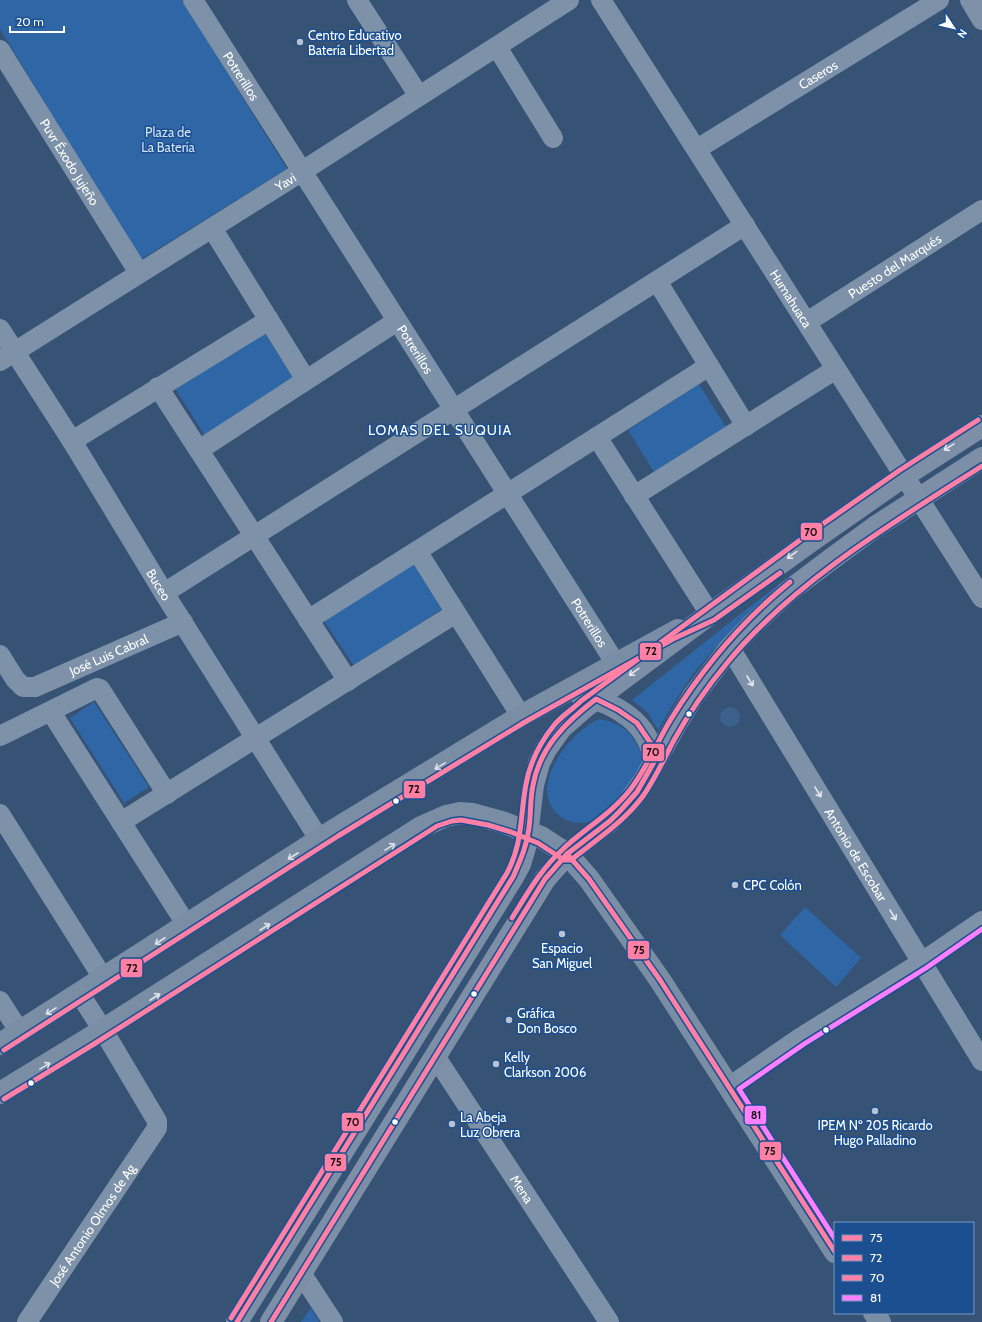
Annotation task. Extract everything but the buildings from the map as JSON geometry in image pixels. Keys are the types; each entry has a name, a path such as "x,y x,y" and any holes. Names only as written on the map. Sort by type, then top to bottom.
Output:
{"main road":[{"path":"237,1322 520,864 526,844 533,785 539,763 561,728 572,717 710,614 904,476 982,426"},
{"path":"271,1322 545,879 567,854 610,821 637,792 694,695 730,648 757,619 789,591 875,527 982,458"},
{"path":"0,1044 319,839 521,716 670,633 710,614"},
{"path":"568,691 596,699 626,714 637,723 652,745 654,762"},
{"path":"0,1093 103,1030 434,820 460,813 473,814 487,817 541,837 567,854 589,879 651,967 834,1250"}],"street":[{"name":"Potrerillos","path":"193,0 301,172 616,664"},
{"path":"357,0 419,96"},
{"name":"Yavi","path":"7,357 301,172 569,0"},
{"name":"Humahuaca","path":"601,0 982,598"},
{"name":"Caseros","path":"697,149 940,0"},
{"path":"970,0 982,20"},
{"path":"496,47 553,138"},
{"name":"Puvr Éxodo Jujeño","path":"0,50 139,273"},
{"name":"Puesto del Marqués","path":"806,322 982,210"},
{"path":"164,593 745,225"},
{"path":"212,228 306,380"},
{"path":"656,281 746,426"},
{"path":"72,440 269,320"},
{"path":"198,450 397,321"},
{"name":"Buceo","path":"0,328 7,357 72,440 164,593 319,839"},
{"path":"308,620 709,366"},
{"path":"634,496 836,369"},
{"path":"158,387 348,681"},
{"path":"597,437 710,614"},
{"path":"417,551 521,716"},
{"path":"121,822 456,613"},
{"name":"José Luis Cabral","path":"0,655 15,679 23,687 35,687 183,622"},
{"name":"Antonio de Escobar","path":"730,648 982,1060"},
{"path":"596,699 616,664"},
{"path":"0,736 97,688 100,689 167,794"},
{"path":"51,712 186,924"},
{"path":"0,814 103,978"},
{"path":"729,1087 800,1038 922,962 982,921"},
{"path":"79,993 103,1030"},
{"path":"0,1001 19,1031"},
{"name":"José Antonio Olmos de Ag","path":"27,1322 157,1128 157,1121 103,1030"},
{"name":"Mena","path":"435,1056 609,1322"},
{"path":"301,1273 333,1322"}],"green space":[{"name":"Plaza de La Batería","path":"0,0 182,0 287,169 140,260 0,29"},
{"path":"264,332 294,380 205,436 175,388"},
{"path":"699,384 726,427 654,472 628,430"},
{"path":"412,561 442,609 354,666 323,619"},
{"path":"802,567 745,618 706,658 684,687 658,730 648,713 632,700"},
{"path":"94,702 149,787 124,803 70,718"},
{"path":"599,719 616,724 629,733 638,746 643,763 624,791 601,815 584,823 566,820 558,815 552,808 548,799 547,789 552,768 564,748 572,739 590,724"},
{"path":"805,907 861,958 836,987 780,935"},
{"path":"311,1308 319,1322 301,1322"}],"shaded area":[{"path":"730,707 737,710 740,717 737,724 730,727 723,724 720,717 723,710"}],"transit line":[{"name":"70","path":"231,1318 507,873 516,851 526,784 530,768 545,737 555,724 581,701 807,535 900,470 978,420"},
{"name":"72","path":"4,1099 94,1044 437,826 452,821 461,820 488,825 511,832 538,843 564,860 571,860 609,830 627,814 643,796 652,783 674,740 712,681 753,634 782,606 813,580 880,531 982,466"},
{"name":"72","path":"4,1050 338,836 525,722 673,639 714,620 780,573"},
{"name":"70","path":"512,918 535,882 554,857 570,842 614,807 630,790 642,773 671,719 710,663 756,612 790,582"},
{"name":"75","path":"237,1322 513,877 527,841 530,823 532,790 536,771 548,747 565,726 596,699 618,710 637,723 652,745 654,762 637,792 610,821 567,854 545,879 271,1322"},
{"name":"75","path":"567,854 589,879 660,980 834,1250"},
{"name":"81","path":"834,1237 739,1089 804,1044 926,968 982,929"}],"place":[{"name":"Centro Educativo Batería Libertad","path":"300,42"},
{"name":"CPC Colón","path":"735,885"},
{"name":"Espacio San Miguel","path":"562,934"},
{"name":"Gráfica Don Bosco","path":"509,1020"},
{"name":"Kelly Clarkson 2006","path":"496,1064"},
{"name":"IPEM Nº 205 Ricardo Hugo Palladino","path":"875,1111"},
{"name":"La Abeja Luz Obrera","path":"452,1124"}],"district":[{"name":"LOMAS DEL SUQUIA","path":"440,430"}]}
